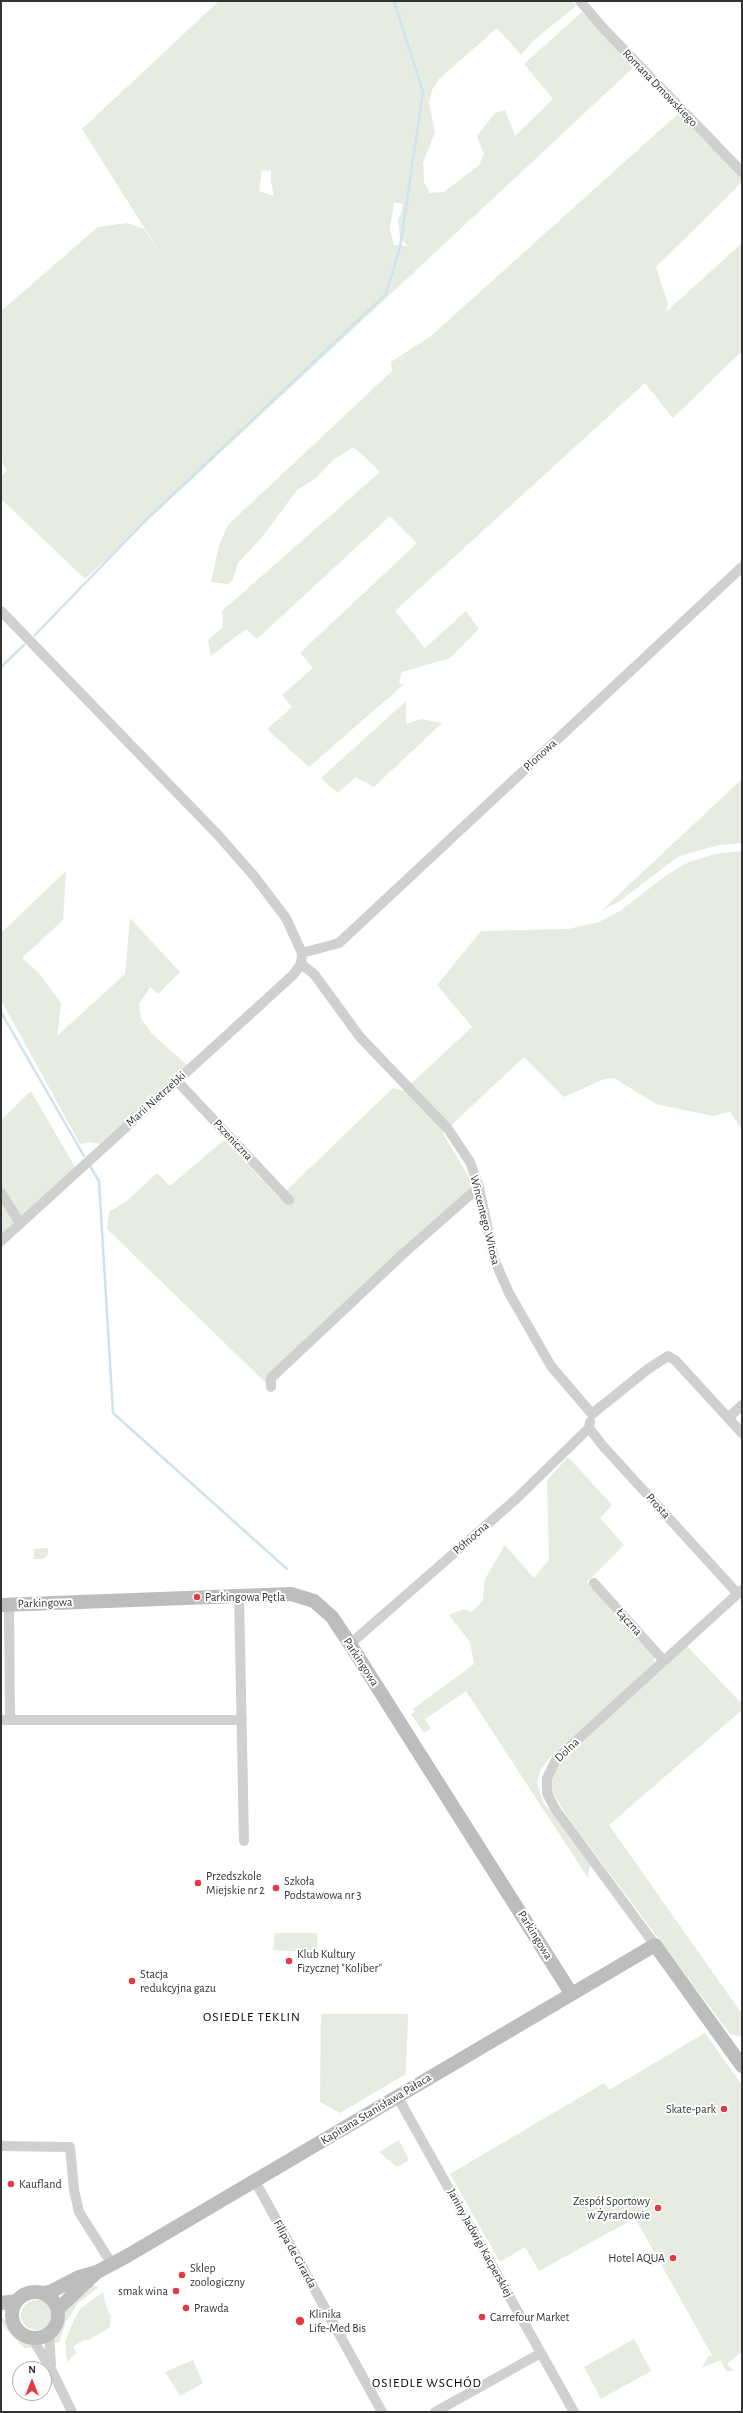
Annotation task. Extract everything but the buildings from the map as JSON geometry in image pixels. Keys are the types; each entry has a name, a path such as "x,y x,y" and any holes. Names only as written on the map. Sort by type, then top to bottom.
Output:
{"street":[{"name":"Romana Dmowskiego","path":"580,1 604,29 742,172"},
{"name":"Plonowa","path":"302,953 338,943 742,567"},
{"path":"1,611 218,835 254,876 286,918 302,953 301,964"},
{"name":"Marii Nietrzebki","path":"1,1241 293,975 301,964"},
{"name":"Wincentego Witosa","path":"301,964 314,974 360,1037 448,1129 470,1162 479,1187 494,1260 509,1293 551,1366 592,1414"},
{"name":"Pszeniczna","path":"176,1080 289,1200"},
{"path":"271,1387 271,1378 404,1253 479,1187"},
{"path":"1,1193 20,1223"},
{"path":"589,1428 592,1414 648,1369 671,1358 742,1433"},
{"path":"728,1418 742,1405"},
{"name":"Prosta","path":"589,1428 603,1446 740,1592"},
{"name":"Północna","path":"350,1644 515,1500 589,1428"},
{"name":"Łączna","path":"594,1583 664,1661"},
{"name":"Dolna","path":"654,1945 555,1809 546,1786 549,1771 557,1758 740,1592"},
{"name":"Parkingowa","path":"5,1605 291,1594 314,1601 332,1617 350,1644 571,1993"},
{"path":"239,1595 244,1841"},
{"path":"5,1605 5,1720 242,1720"},
{"path":"654,1945 742,2066"},
{"name":"Kapitana Stanisława Pałaca","path":"43,2293 50,2292 80,2277 97,2272 112,2264 654,1945"},
{"name":"Janiny Jadwigi Kacperskiej","path":"395,2097 539,2355 574,2412"},
{"path":"1,2146 70,2147 74,2190 79,2212 112,2264"},
{"name":"Filipa de Girarda","path":"255,2181 382,2412"},
{"name":"Kapitana Stanisława Pałaca","path":"58,2309 97,2272"},
{"path":"32,2338 48,2334 57,2325 58,2309 51,2298 43,2293 30,2293 17,2302 7,2316 21,2333 32,2338 46,2361"},
{"path":"1,2303 17,2302"},
{"path":"48,2334 51,2361"},
{"path":"435,2412 539,2355"},
{"name":"Janiny Jadwigi Kacperskiej","path":"539,2355 567,2412"},
{"path":"52,2371 72,2412"}],"shaded area":[{"path":"219,1 572,1 576,6 534,40 521,55 497,28 439,79 432,90 429,103 435,132 423,163 424,182 430,193 444,192 479,165 484,154 477,136 495,113 505,110 515,136 553,99 524,64 582,12 635,66 85,579 1,499 1,476 7,470 1,460 1,311 98,227 127,223 144,229 164,259 82,129","holes":["271,170 271,182 274,196 259,191 262,171","394,202 403,204 398,220 400,239 409,246 394,245 390,230"]},
{"path":"680,112 742,177 742,182 656,267 668,304 666,312 742,243 742,351 673,418 645,383 395,611 425,648 466,611 479,629 450,658 402,672 399,683 403,685 309,767 267,729 292,707 282,695 313,668 300,653 417,543 390,516 257,639 246,629 211,656 208,640 223,627 222,611 380,472 354,447 333,460 316,478 297,490 263,536 238,563 233,579 228,584 211,582 219,545 228,525 392,371 391,362 431,336"},
{"path":"406,701 406,724 421,719 442,723 374,787 355,777 338,793 321,778"},
{"path":"742,779 742,843 719,845 679,856 620,901 601,911"},
{"path":"742,851 742,1130 730,1112 713,1116 656,1104 614,1078 604,1079 564,1097 524,1057 443,1133 474,1186 266,1383 107,1229 109,1212 128,1200 157,1173 170,1186 224,1140 278,1196 288,1189 393,1088 403,1091 472,1027 437,985 481,931 568,929 599,922 620,911 668,874 689,862 715,854"},
{"path":"66,871 63,920 22,958 39,973 61,1003 57,1036 125,974 130,918 180,972 158,994 150,987 139,1004 141,1018 151,1033 187,1065 100,1144 90,1142 80,1144 1,1000 1,933"},
{"path":"31,1091 75,1167 1,1236 1,1120"},
{"path":"568,1457 612,1505 600,1518 624,1545 587,1582 654,1654 654,1664 553,1754 541,1769 537,1782 543,1802 590,1865 588,1878 466,1691 425,1719 431,1728 424,1733 411,1714 415,1712 413,1709 474,1664 470,1642 449,1615 463,1609 472,1612 483,1600 485,1579 505,1545 534,1578 549,1560 547,1480"},
{"path":"48,1548 48,1555 43,1559 34,1559 34,1549"},
{"path":"687,1646 742,1704 742,1710 609,1825 742,2014 742,2035 740,2036 730,2034 572,1823 550,1789 550,1781 559,1762"},
{"path":"275,1933 317,1933 318,1953 273,1950"},
{"path":"321,2014 408,2014 406,2074 340,2113 320,2102"},
{"path":"705,2033 742,2085 742,2352 727,2364 733,2370 727,2372 720,2360 702,2368 709,2355 713,2357 635,2218 539,2271 525,2247 500,2262 450,2174 604,2083 609,2090"},
{"path":"399,2140 409,2160 397,2167 379,2152"},
{"path":"93,2285 99,2287 78,2303 66,2322 59,2342 52,2343 61,2324 63,2312"},
{"path":"103,2292 107,2309 111,2316 110,2327 89,2340 85,2340 73,2346 76,2353 67,2362 65,2341 74,2320 81,2308"},
{"path":"36,2300 47,2304 51,2315 47,2326 36,2330 25,2326 21,2315 25,2304"},
{"path":"1,2317 8,2322 17,2334 34,2348 24,2348 4,2327"},
{"path":"634,2339 651,2371 601,2399 584,2367"},
{"path":"193,2360 203,2383 180,2396 165,2372"}],"waterway":[{"path":"35,635 150,516 386,294 400,247 423,92 394,1"},
{"path":"1,667 24,645"},
{"path":"1,1012 84,1156"},
{"path":"90,1166 99,1181 113,1413 287,1569"}],"place":[{"name":"Parkingowa Pętla","path":"197,1597"},
{"name":"Przedszkole Miejskie nr 2","path":"198,1883"},
{"name":"Szkoła Podstawowa nr 3","path":"276,1888"},
{"name":"Klub Kultury Fizycznej \"Koliber\"","path":"289,1961"},
{"name":"Stacja redukcyjna gazu","path":"132,1981"},
{"name":"Skate-park","path":"724,2109"},
{"name":"Kaufland","path":"11,2184"},
{"name":"Zespół Sportowy w Żyrardowie","path":"658,2208"},
{"name":"Hotel AQUA","path":"673,2258"},
{"name":"Sklep zoologiczny","path":"182,2275"},
{"name":"smak wina","path":"176,2291"},
{"name":"Prawda","path":"186,2308"},
{"name":"Carrefour Market","path":"482,2317"},
{"name":"Klinika Life-Med Bis","path":"300,2321"}],"district":[{"name":"OSIEDLE TEKLIN","path":"252,2017"},
{"name":"OSIEDLE WSCHÓD","path":"427,2383"}]}
